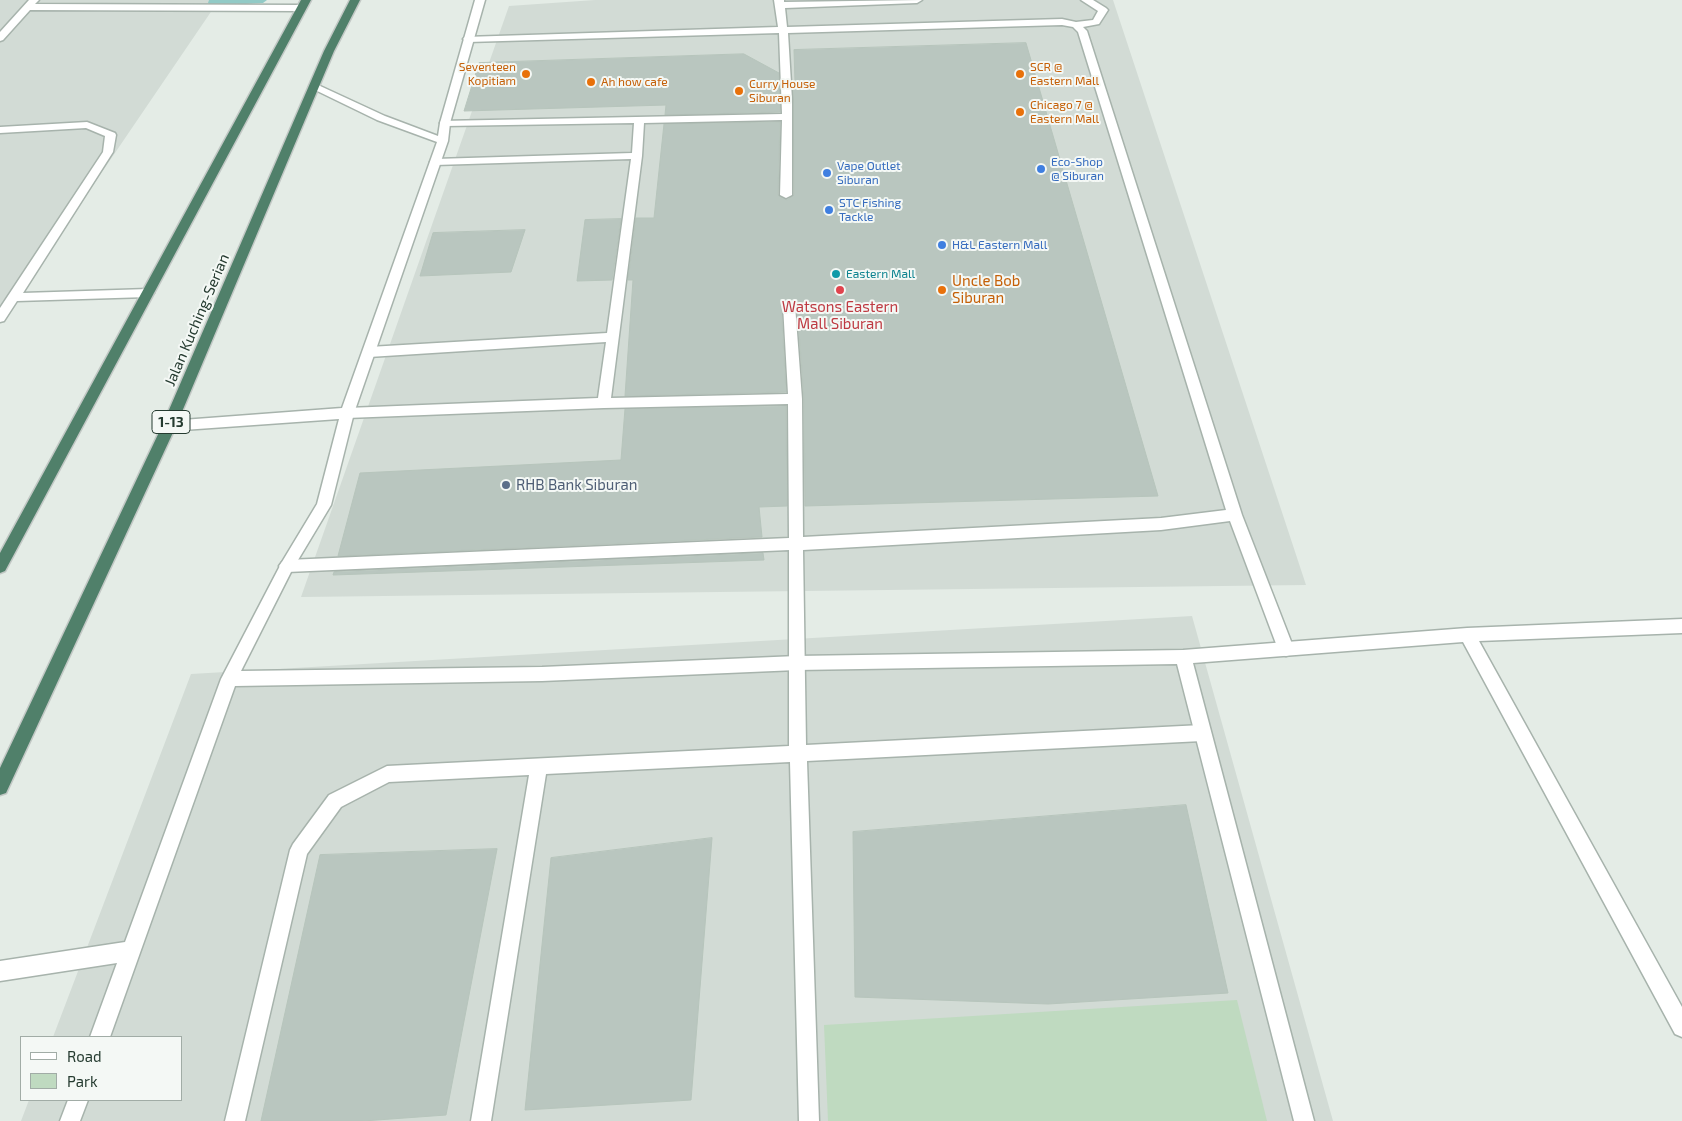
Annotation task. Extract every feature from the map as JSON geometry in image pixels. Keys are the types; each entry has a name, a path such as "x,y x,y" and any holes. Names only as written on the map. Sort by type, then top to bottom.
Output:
{"highway":[{"name":"Jalan Kuching-Serian","path":"0,786 169,426 329,51 355,0"},
{"path":"0,567 304,4"}],"street":[{"path":"100,1036 229,679 287,566 324,505 347,413 443,141 445,123 480,0"},
{"path":"786,196 787,117 784,31 780,3 917,0"},
{"path":"468,39 1096,22 1103,10 1086,0"},
{"path":"0,38 4,30 31,4 304,4"},
{"path":"1076,24 1082,31 1235,515 1286,649"},
{"path":"314,87 381,118 443,141"},
{"path":"445,123 787,117"},
{"path":"604,403 637,156 639,120"},
{"path":"0,130 86,125 110,134 108,152 0,318"},
{"path":"435,162 637,156"},
{"path":"14,297 148,293"},
{"path":"789,305 796,398 798,753 809,1121"},
{"path":"369,352 613,337"},
{"path":"169,426 347,413 796,398"},
{"path":"287,566 796,544 1161,524 1235,515"},
{"path":"229,679 542,674 797,663 1183,658 1467,635 1682,626"},
{"path":"1467,635 1682,1027"},
{"path":"1183,658 1304,1121"},
{"path":"235,1121 299,850 335,801 388,774 1202,732"},
{"path":"481,1121 539,767"},
{"path":"0,971 131,951"},
{"path":"70,1121 78,1101"}],"shaded area":[{"path":"0,0 219,0 0,322"},
{"path":"595,0 1113,0 1306,585 301,597 509,6"},
{"path":"1192,616 1333,1121 21,1121 29,1101 182,1101 182,1036 53,1036 191,674"}],"green space":[{"path":"1237,1000 1267,1121 828,1121 824,1025"}],"building":[{"name":"Eastern Mall","path":"1026,43 1158,496 805,506 804,399 797,305 790,299 781,305 786,392 625,396 633,280 628,280 636,218 654,218 664,124 780,122 778,195 787,200 794,195 794,50"},
{"path":"744,54 779,73 780,112 665,115 666,105 464,111 479,63"},
{"path":"621,219 612,280 577,281 585,220"},
{"path":"525,230 511,272 420,276 433,233"},
{"path":"786,406 787,506 759,507 762,537 338,556 360,473 621,460 625,409"},
{"path":"763,553 764,560 333,575 334,572"},
{"path":"1186,805 1228,993 1048,1004 855,997 853,832"},
{"path":"712,838 691,1100 525,1110 551,858"},
{"path":"497,849 446,1115 363,1121 261,1121 320,855"}],"waterway":[{"path":"213,0 212,3 263,0"}],"place":[{"name":"Seventeen Kopitiam","path":"526,74"},
{"name":"SCR @ Eastern Mall","path":"1020,74"},
{"name":"Ah how cafe","path":"591,82"},
{"name":"Curry House Siburan","path":"739,91"},
{"name":"Chicago 7 @ Eastern Mall","path":"1020,112"},
{"name":"Eco-Shop @ Siburan","path":"1041,169"},
{"name":"Vape Outlet Siburan","path":"827,173"},
{"name":"STC Fishing Tackle","path":"829,210"},
{"name":"H&L Eastern Mall","path":"942,245"},
{"name":"Eastern Mall","path":"836,274"},
{"name":"Watsons Eastern Mall Siburan","path":"840,290"},
{"name":"Uncle Bob Siburan","path":"942,290"},
{"name":"RHB Bank Siburan","path":"506,485"}]}
